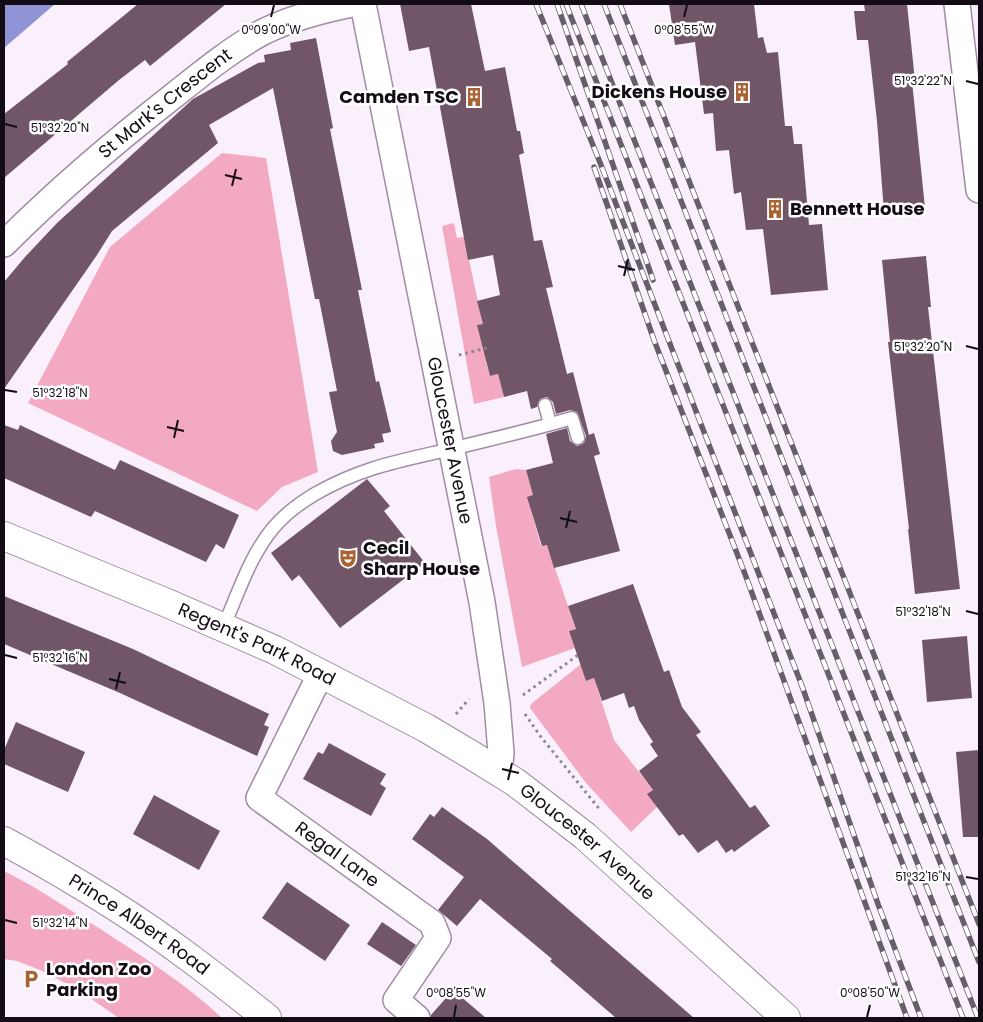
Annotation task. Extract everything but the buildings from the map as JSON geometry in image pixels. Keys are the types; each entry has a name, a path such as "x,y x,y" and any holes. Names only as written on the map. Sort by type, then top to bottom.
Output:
{"street":[{"name":"St Mark's Crescent","path":"4,244 75,176 188,84 241,45 289,21 352,4"},
{"name":"Gloucester Avenue","path":"364,4 482,602 502,753 499,772 538,799 585,836 786,1018"},
{"path":"957,4 977,146 979,190"},
{"name":"Regent's Park Road","path":"4,536 268,647 426,728 499,772"},
{"name":"Regal Lane","path":"321,673 259,798 432,923 438,938 396,1000 417,1018"},
{"name":"Prince Albert Road","path":"4,841 114,905 172,944 267,1018"}],"lane":[{"path":"545,405 550,424"},
{"path":"223,628 257,551 273,528 286,513 333,484 361,471 383,464 572,418 578,438"}],"path":[{"path":"464,354 490,347"},
{"path":"521,702 521,696 578,655"},
{"path":"452,718 468,699 475,700"},
{"path":"521,708 541,738 606,816 585,836"}],"shaded area":[{"path":"222,153 266,158 318,472 282,487 257,511 28,403 110,247"},
{"path":"454,223 457,238 464,237 483,324 478,325 493,360 486,362 490,376 498,374 504,397 474,404 442,226"},
{"path":"516,469 526,470 533,495 531,510 541,546 547,545 576,629 569,631 575,648 522,667 489,477"},
{"path":"581,664 586,681 594,678 614,740 653,790 648,794 657,807 631,832 586,783 530,708 531,704"},
{"path":"4,871 54,899 148,961 179,982 222,1018 119,1018 77,989 40,970 17,961 4,959"}],"water":[{"path":"4,4 55,4 4,48"}],"railway":[{"path":"536,4 601,165 802,686 878,904 921,1018"},
{"path":"557,4 653,280"},
{"path":"566,4 963,1018"},
{"path":"581,4 978,1018"},
{"path":"604,4 979,962"},
{"path":"620,4 979,924"},
{"path":"594,167 654,340 745,574 907,1018"}],"place":[{"name":"Dickens House","path":"742,92"},
{"name":"Camden TSC","path":"474,97"},
{"name":"Bennett House","path":"775,209"},
{"name":"Cecil Sharp House","path":"348,558"},
{"name":"London Zoo Parking","path":"31,979"}]}
